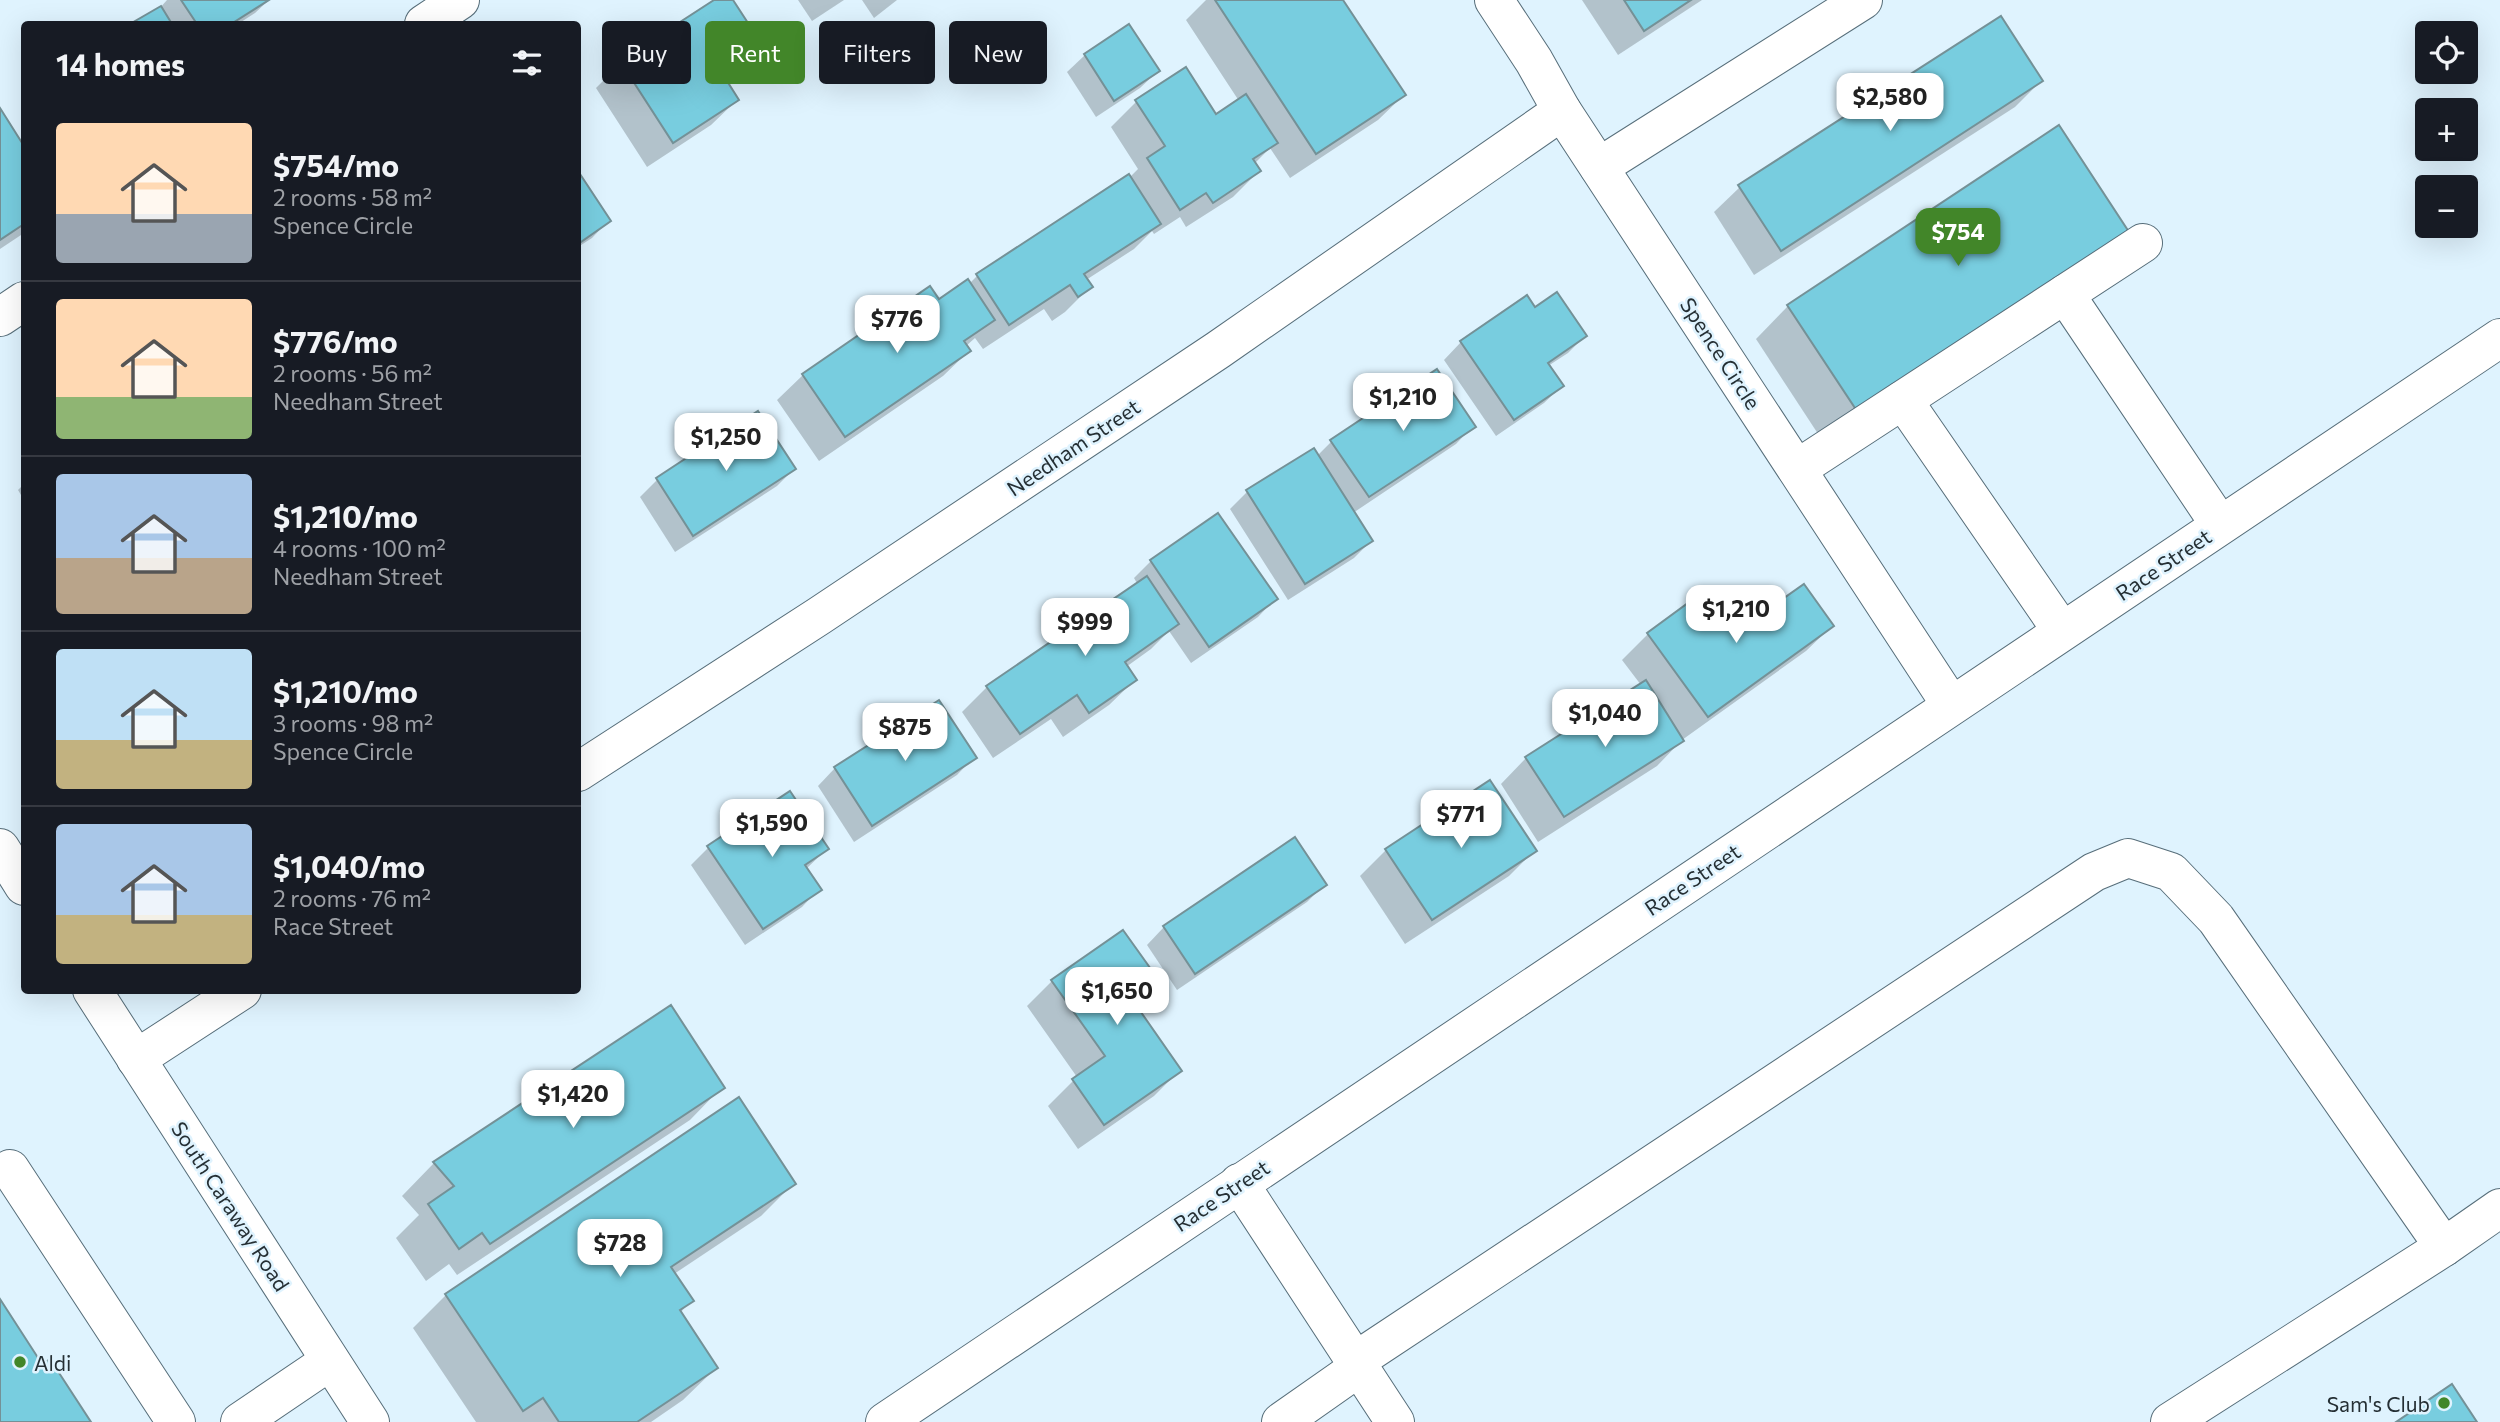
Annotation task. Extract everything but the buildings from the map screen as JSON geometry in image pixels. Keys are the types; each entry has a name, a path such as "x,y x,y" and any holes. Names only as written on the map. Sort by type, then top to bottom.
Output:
{"street":[{"path":"428,21 460,0"},
{"name":"Spence Circle","path":"1494,0 1534,61 1562,111 1951,705"},
{"path":"1599,167 1863,0"},
{"name":"Needham Street","path":"581,770 819,616 1218,350 1562,111"},
{"path":"1797,469 2143,243"},
{"path":"2065,294 2220,526"},
{"path":"0,317 21,303"},
{"name":"Race Street","path":"886,1422 2500,338"},
{"path":"1903,400 2062,631"},
{"path":"0,848 21,881"},
{"path":"1281,1422 1356,1365 2094,872 2129,858 2171,872 2216,919 2444,1247"},
{"name":"South Caraway Road","path":"95,994 370,1422"},
{"path":"136,1059 236,994"},
{"path":"10,1169 176,1422"},
{"path":"1239,1183 1395,1422"},
{"path":"2169,1422 2444,1247 2500,1208"},
{"path":"240,1422 330,1361"}],"place":[{"name":"Aldi","path":"20,1362"},
{"name":"Sam's Club","path":"2444,1403"}]}
